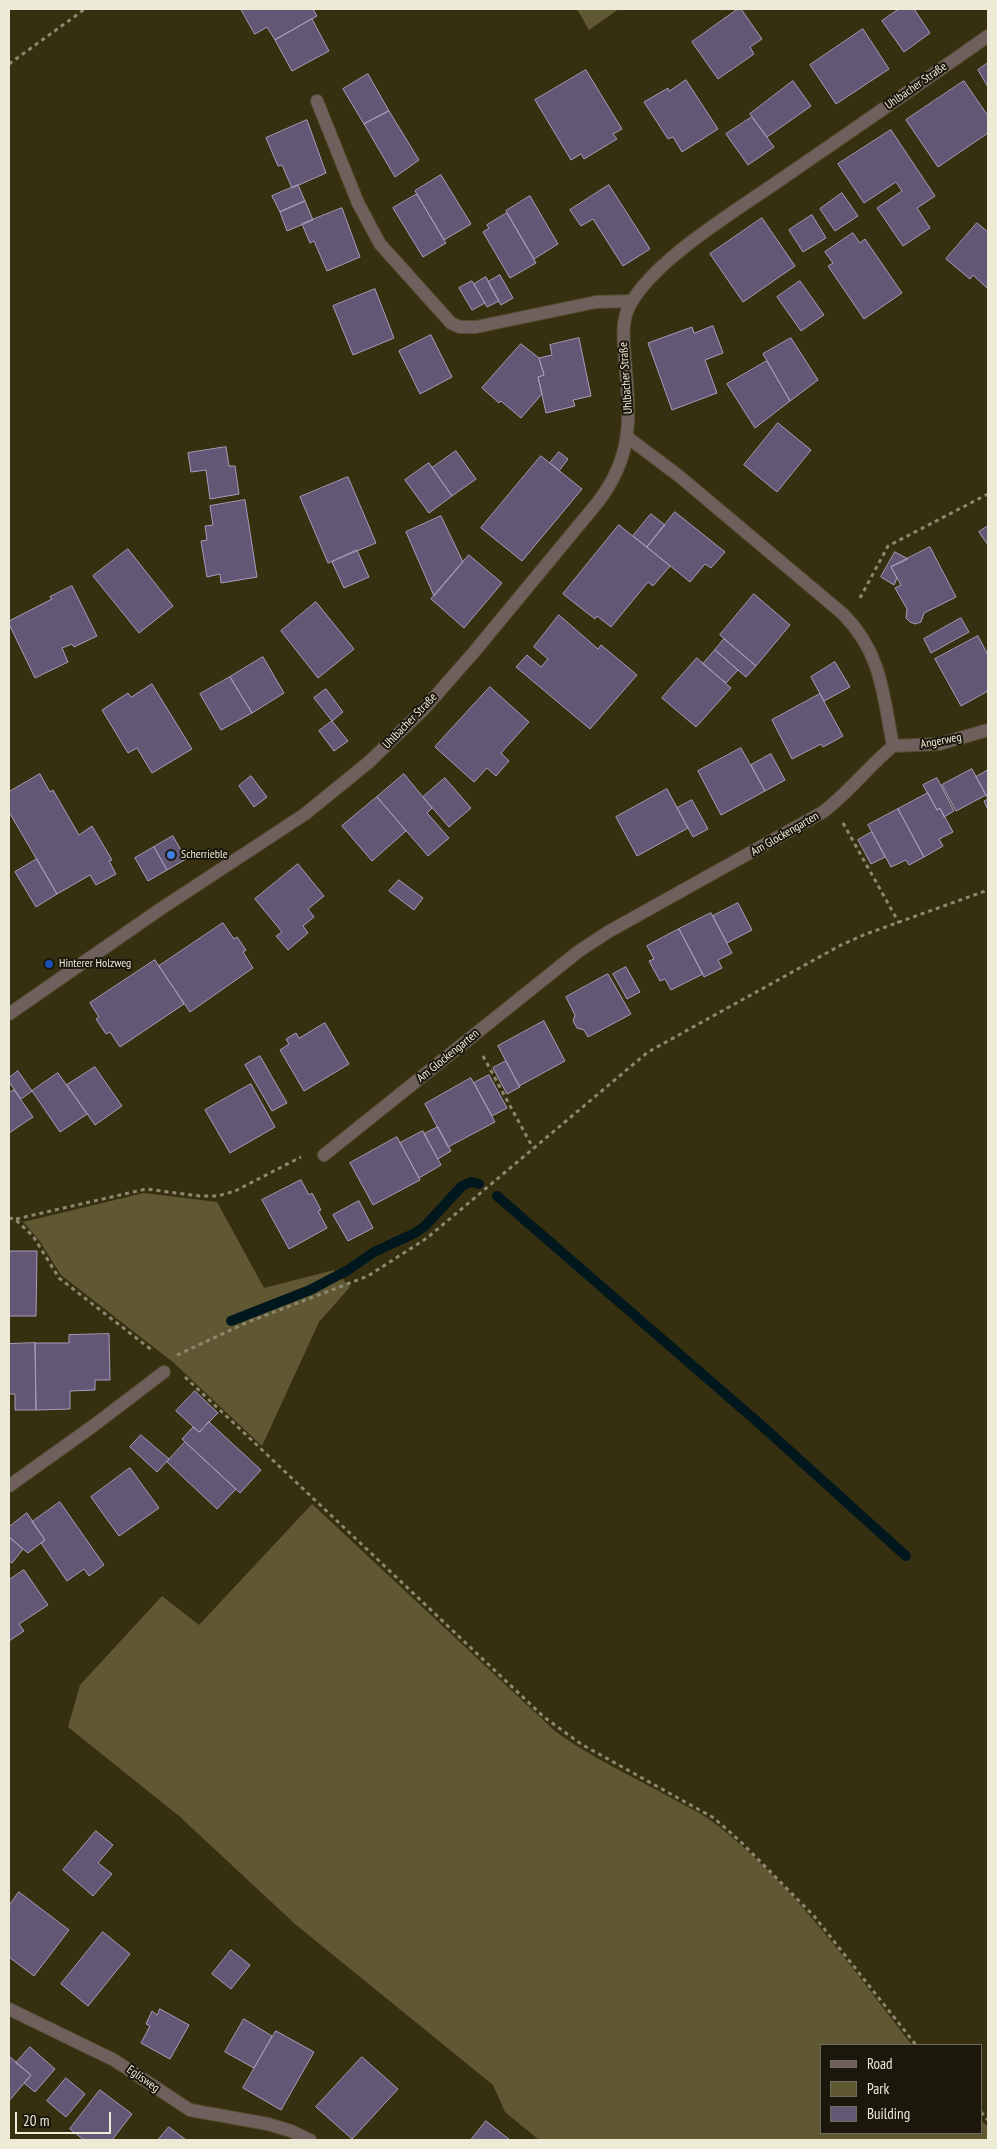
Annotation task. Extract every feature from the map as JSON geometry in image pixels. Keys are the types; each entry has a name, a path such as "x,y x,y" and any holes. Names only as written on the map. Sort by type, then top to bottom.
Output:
{"street":[{"name":"Uhlbacher Straße","path":"9,1014 159,910 304,814 337,789 390,743 424,709 474,652 601,498 618,470 627,437 629,410 624,326 626,313 631,302 658,268 715,226 988,36"},
{"path":"318,101 358,203 380,244 451,324 460,327 476,327 596,302 631,302"},
{"path":"627,437 679,476 850,621 868,646 877,665 893,746"},
{"name":"Angerweg","path":"893,746 939,744 988,730"},
{"name":"Am Glockengarten","path":"324,1155 564,962 594,941 800,826 833,805 868,768 893,746"},
{"path":"9,1486 100,1421 166,1367"},
{"name":"Eglisweg","path":"9,2009 114,2060 190,2110 268,2124 291,2131 310,2140"}],"path":[{"path":"9,64 85,9"},
{"path":"850,621 888,546 988,494"},
{"path":"833,805 899,923"},
{"path":"166,1367 177,1355 248,1322 368,1276 427,1238 648,1052 841,945 866,934 988,890"},
{"path":"472,1037 533,1148"},
{"path":"9,1218 15,1219 146,1189 200,1196 218,1196 235,1191 303,1156 324,1155"},
{"path":"15,1219 37,1241 59,1278 166,1367 551,1722 581,1744 714,1818 741,1842 814,1916 915,2044"}],"green space":[{"path":"577,9 619,9 589,30"},
{"path":"144,1193 217,1202 264,1288 334,1270 350,1287 319,1322 262,1446 174,1363 61,1275 39,1240 23,1222"},
{"path":"312,1504 555,1731 597,1758 704,1816 742,1846 795,1898 843,1956 911,2044 820,2044 820,2134 982,2134 982,2121 988,2127 988,2140 539,2140 505,2112 493,2085 295,1924 179,1816 68,1727 80,1685 162,1596 199,1625"}],"building":[{"path":"241,9 313,9 317,16 275,40 267,27 255,34"},
{"path":"738,9 741,9 762,39 750,47 754,54 718,79 692,42"},
{"path":"899,9 914,9 930,33 904,52 882,21"},
{"path":"312,19 329,51 292,71 275,40"},
{"path":"863,29 889,69 836,104 810,65"},
{"path":"988,63 988,87 978,70"},
{"path":"586,70 622,129 613,134 617,139 584,159 581,154 571,160 535,100"},
{"path":"368,74 389,111 364,124 343,89"},
{"path":"686,80 718,129 682,152 673,137 668,139 644,102 668,88 669,91"},
{"path":"793,81 811,106 767,137 750,114"},
{"path":"964,81 988,116 988,133 938,167 906,120"},
{"path":"389,111 419,160 395,177 364,124"},
{"path":"752,117 774,147 748,165 726,134"},
{"path":"307,120 326,173 292,188 282,165 278,166 266,138"},
{"path":"891,130 935,196 917,208 930,228 903,246 877,208 902,191 896,182 864,203 838,164"},
{"path":"441,175 471,224 444,240 415,191"},
{"path":"298,185 305,201 280,212 272,196"},
{"path":"609,185 650,249 623,266 593,219 581,226 570,210"},
{"path":"842,193 858,216 835,231 820,209"},
{"path":"417,194 446,243 423,257 393,208"},
{"path":"530,196 558,244 534,259 506,211"},
{"path":"305,201 313,220 287,231 280,212"},
{"path":"342,208 360,257 327,271 314,241 310,243 302,224"},
{"path":"507,213 536,263 510,278 483,232 489,228 487,225"},
{"path":"812,215 826,238 803,252 789,230"},
{"path":"762,218 795,266 743,302 710,254"},
{"path":"977,223 988,232 988,289 973,275 970,279 946,259"},
{"path":"853,233 860,243 865,239 902,293 864,319 828,266 833,263 825,252"},
{"path":"500,275 513,298 501,305 488,282"},
{"path":"486,277 499,301 487,307 474,284"},
{"path":"472,281 485,303 472,310 459,288"},
{"path":"800,281 824,315 801,331 777,297"},
{"path":"375,289 394,338 353,355 333,306"},
{"path":"713,326 723,353 705,360 717,393 672,410 648,343 692,327 694,333"},
{"path":"431,335 452,377 420,394 399,351"},
{"path":"579,338 591,396 573,400 575,406 546,413 538,377 544,375 539,358 552,355 550,345"},
{"path":"791,338 818,380 790,401 763,354"},
{"path":"521,344 539,358 544,375 538,377 542,394 521,418 501,401 499,403 482,388"},
{"path":"767,361 790,401 755,428 727,384"},
{"path":"778,423 811,450 777,492 744,465"},
{"path":"226,447 229,466 235,466 239,494 210,499 206,470 191,472 188,453"},
{"path":"456,451 476,479 452,496 432,468"},
{"path":"559,452 568,459 559,471 550,463"},
{"path":"541,456 582,489 522,561 481,528"},
{"path":"429,463 452,496 429,513 405,480"},
{"path":"348,477 376,543 328,563 300,497"},
{"path":"245,500 257,577 221,583 220,574 207,577 201,541 207,540 205,526 213,525 210,506"},
{"path":"675,512 725,552 711,568 705,564 690,582 647,547"},
{"path":"651,514 665,525 647,547 633,536"},
{"path":"441,516 463,562 434,596 406,532"},
{"path":"619,525 670,566 653,586 648,582 611,627 597,616 595,619 563,594"},
{"path":"988,526 988,545 979,532"},
{"path":"930,547 956,597 924,613 921,622 915,624 906,618 907,609 895,588 901,585 891,567"},
{"path":"128,549 173,606 139,633 93,576"},
{"path":"357,550 369,577 344,588 332,562"},
{"path":"895,552 908,559 891,567 897,578 894,585 881,577"},
{"path":"469,555 502,583 464,628 431,599"},
{"path":"72,586 97,636 74,647 72,644 62,648 68,662 35,678 9,621 52,599 50,597"},
{"path":"754,594 790,625 756,666 720,635"},
{"path":"316,602 354,649 318,678 281,631"},
{"path":"559,615 598,649 601,645 637,675 590,729 516,667 527,655 541,667 548,659 534,647"},
{"path":"961,618 969,632 931,653 924,639"},
{"path":"978,636 988,655 988,691 961,706 935,659"},
{"path":"724,639 756,666 746,677 715,650"},
{"path":"715,650 738,670 726,683 703,664"},
{"path":"263,657 284,693 252,713 230,677"},
{"path":"697,658 731,688 696,727 662,698"},
{"path":"835,662 850,687 824,701 811,677"},
{"path":"230,677 252,713 221,730 200,694"},
{"path":"152,684 192,749 152,773 137,748 128,753 102,710 128,693 131,697"},
{"path":"490,687 529,722 501,753 509,761 496,776 487,768 474,782 435,747"},
{"path":"326,689 343,712 332,721 314,698"},
{"path":"820,694 843,736 823,747 821,744 792,759 772,720"},
{"path":"332,721 348,741 334,751 319,731"},
{"path":"741,748 765,791 721,815 698,771"},
{"path":"771,754 785,780 765,791 751,765"},
{"path":"972,769 986,795 956,811 942,785"},
{"path":"988,770 988,799 976,777"},
{"path":"40,774 50,792 53,790 79,835 92,826 112,860 109,861 116,874 96,885 90,875 57,894 9,812 9,792"},
{"path":"404,774 432,808 427,813 449,838 428,856 377,797"},
{"path":"251,776 267,797 254,807 239,786"},
{"path":"445,778 471,808 449,827 423,797"},
{"path":"937,778 954,811 944,817 940,808 937,810 923,785"},
{"path":"667,789 688,828 637,856 616,817"},
{"path":"928,793 937,810 940,808 953,832 939,839 943,846 924,857 898,809"},
{"path":"377,797 406,831 372,861 342,826"},
{"path":"988,799 988,810 984,801"},
{"path":"692,800 708,829 693,837 677,808"},
{"path":"898,809 924,857 909,865 906,860 891,867 868,825"},
{"path":"872,832 885,857 871,864 858,840"},
{"path":"173,836 186,859 167,870 154,847"},
{"path":"154,847 167,870 148,881 135,858"},
{"path":"37,859 57,894 36,907 15,872"},
{"path":"298,864 324,896 308,909 314,917 303,926 308,933 288,950 276,936 282,932 255,899"},
{"path":"399,880 423,898 414,910 389,891"},
{"path":"738,903 752,930 727,943 713,916"},
{"path":"711,913 732,953 718,960 722,968 704,977 679,929"},
{"path":"223,923 234,939 237,937 246,950 243,952 253,968 190,1012 159,966"},
{"path":"679,929 703,974 671,990 665,979 660,981 649,961 654,959 647,946"},
{"path":"155,960 184,1004 120,1047 110,1032 106,1034 96,1019 99,1017 90,1003"},
{"path":"626,967 640,992 627,999 613,974"},
{"path":"608,974 631,1014 588,1037 584,1030 577,1028 573,1021 575,1015 566,997"},
{"path":"544,1021 565,1061 519,1086 498,1046"},
{"path":"325,1023 349,1064 304,1091 280,1050 289,1044 286,1039 296,1033 299,1038"},
{"path":"260,1056 287,1103 272,1111 245,1065"},
{"path":"506,1061 520,1087 507,1094 493,1068"},
{"path":"95,1067 122,1106 95,1125 67,1085"},
{"path":"18,1071 32,1091 21,1099 9,1082 9,1078"},
{"path":"58,1073 87,1114 60,1132 32,1091"},
{"path":"489,1075 507,1108 492,1116 474,1083"},
{"path":"471,1078 495,1122 448,1147 425,1104"},
{"path":"251,1084 275,1127 230,1153 205,1110"},
{"path":"14,1090 33,1117 9,1133 9,1093"},
{"path":"438,1127 451,1151 438,1159 424,1134"},
{"path":"423,1131 441,1165 419,1178 400,1143"},
{"path":"397,1137 420,1180 373,1205 350,1163"},
{"path":"301,1180 309,1195 312,1193 321,1210 318,1211 327,1228 289,1249 262,1200"},
{"path":"359,1201 373,1228 348,1241 333,1215"},
{"path":"9,1251 37,1251 36,1316 9,1316"},
{"path":"109,1334 110,1380 95,1380 95,1390 70,1391 70,1409 36,1410 35,1343 69,1343 69,1335"},
{"path":"35,1343 36,1410 15,1410 15,1394 9,1394 9,1344"},
{"path":"195,1391 218,1413 199,1432 176,1411"},
{"path":"209,1422 261,1470 240,1493 182,1439 193,1427 199,1432"},
{"path":"141,1435 169,1459 157,1472 130,1447"},
{"path":"185,1442 236,1489 217,1509 167,1462"},
{"path":"130,1468 159,1508 119,1536 91,1497"},
{"path":"60,1502 104,1565 89,1576 84,1569 67,1581 41,1543 45,1540 32,1522"},
{"path":"27,1513 45,1540 28,1553 9,1537 9,1527"},
{"path":"9,1537 23,1549 12,1563 9,1561"},
{"path":"24,1570 48,1605 19,1624 24,1631 9,1641 9,1580"},
{"path":"96,1831 113,1845 98,1863 112,1874 93,1896 63,1870"},
{"path":"19,1892 69,1930 34,1976 9,1957 9,1906"},
{"path":"103,1932 130,1954 88,2006 61,1984"},
{"path":"231,1950 250,1965 231,1989 212,1974"},
{"path":"160,2009 189,2025 170,2059 141,2043 150,2026 146,2024 152,2011 157,2015"},
{"path":"244,2019 272,2036 254,2068 225,2052"},
{"path":"276,2031 314,2052 281,2110 243,2088"},
{"path":"30,2047 55,2069 35,2092 24,2083 31,2075 16,2063"},
{"path":"9,2056 31,2075 9,2101"},
{"path":"362,2057 398,2089 352,2139 316,2107"},
{"path":"66,2078 85,2094 66,2117 47,2101"},
{"path":"100,2090 132,2114 112,2140 84,2140 70,2129"},
{"path":"486,2121 510,2140 471,2140"},
{"path":"169,2127 186,2140 158,2140"}],"waterway":[{"path":"231,1321 310,1290 348,1270 374,1252 415,1233 425,1226 462,1186 471,1182 479,1184"},
{"path":"497,1196 761,1425 906,1556"}],"place":[{"name":"Scherrieble","path":"171,855"},
{"name":"Hinterer Holzweg","path":"49,964"}]}
